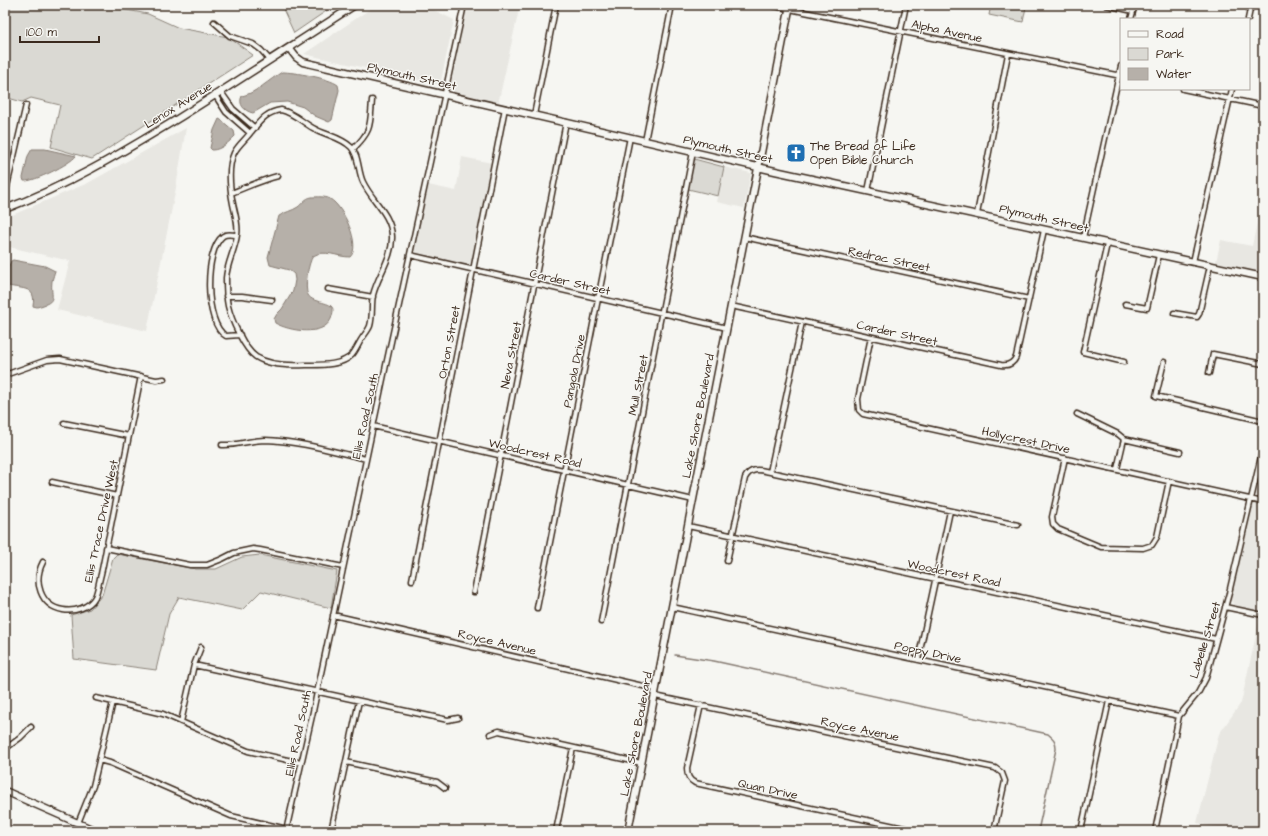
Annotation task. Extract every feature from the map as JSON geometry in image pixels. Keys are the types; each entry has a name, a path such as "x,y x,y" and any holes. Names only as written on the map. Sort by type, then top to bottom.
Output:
{"street":[{"name":"Lenox Avenue","path":"5,209 42,194 82,175 128,149 221,92 355,5"},
{"name":"Ellis Road South","path":"287,830 464,5"},
{"path":"534,115 556,5"},
{"path":"645,141 672,5"},
{"name":"Alpha Avenue","path":"770,5 790,7 901,32 1120,76"},
{"path":"868,191 906,5"},
{"path":"1106,5 1133,11"},
{"path":"1132,18 1134,5"},
{"path":"1248,18 1251,5"},
{"name":"Lake Shore Boulevard","path":"628,831 790,7"},
{"path":"214,22 230,36 253,44 270,60"},
{"name":"Plymouth Street","path":"289,48 296,57 303,62 758,167 1263,278"},
{"path":"976,214 1008,54"},
{"path":"1083,238 1120,76"},
{"path":"1188,90 1263,106"},
{"path":"1192,262 1232,90"},
{"path":"221,92 233,110 255,128"},
{"path":"215,95 226,112 250,133"},
{"path":"352,149 367,134 370,124 372,100"},
{"path":"5,195 26,105"},
{"name":"Orton Street","path":"412,580 505,108"},
{"path":"281,110 288,112 312,128 340,140 352,149 363,182 386,215 392,236 389,256 373,297 371,323 368,331 353,354 347,359 339,362 302,366 269,362 254,356 248,350 228,307 226,296 226,278 228,265 237,235 237,224 231,193 230,177 234,154 250,133 264,116 273,111 281,110"},
{"name":"Neva Street","path":"474,592 566,122"},
{"name":"Pangola Drive","path":"537,608 630,137"},
{"name":"Mull Street","path":"601,622 693,152"},
{"path":"231,193 260,181 278,176"},
{"path":"1029,299 1044,230"},
{"path":"237,235 227,234 218,241 210,269 209,292 213,317 220,330 226,336 240,334"},
{"name":"Redrac Street","path":"744,237 1029,299"},
{"path":"1107,244 1083,352 1124,362"},
{"name":"Carder Street","path":"410,255 727,328"},
{"path":"1125,304 1147,308 1158,255"},
{"path":"1174,313 1197,317 1210,266"},
{"path":"328,289 373,297"},
{"path":"226,296 242,296 272,300"},
{"name":"Carder Street","path":"731,306 1006,366 1012,363 1016,357 1029,299"},
{"path":"770,472 802,322"},
{"name":"Hollycrest Drive","path":"871,337 858,399 859,410 863,414 1263,502"},
{"path":"1209,373 1213,354 1263,364"},
{"path":"5,375 47,360 60,359 156,380 164,379"},
{"path":"1164,362 1156,396 1263,421"},
{"name":"Ellis Trace Drive West","path":"43,562 38,576 38,584 42,596 54,607 65,611 73,610 85,607 95,597 141,376"},
{"path":"1077,414 1118,434 1124,440 1180,452"},
{"path":"64,423 129,436"},
{"name":"Woodcrest Road","path":"373,426 693,500"},
{"path":"222,445 231,446 263,440 292,443 366,459"},
{"path":"1117,470 1124,440"},
{"name":"Labelle Street","path":"1155,831 1179,716 1198,693 1206,678 1226,607 1263,448"},
{"path":"1065,458 1052,517 1053,524 1058,529 1101,547 1143,548 1152,545 1157,537 1169,481"},
{"path":"727,561 745,478 747,474 754,470 770,472 1018,525"},
{"path":"52,482 117,496"},
{"path":"918,660 950,511"},
{"name":"Woodcrest Road","path":"688,526 1216,639"},
{"path":"106,548 199,566 214,563 234,553 244,550 260,550 343,567"},
{"name":"Poppy Drive","path":"672,607 1179,716"},
{"path":"1226,607 1263,615"},
{"name":"Royce Avenue","path":"333,615 655,692 701,705 995,768 1002,773 1005,781 994,831"},
{"path":"182,722 194,665 201,646"},
{"path":"194,665 448,720 458,718"},
{"path":"96,698 163,714 248,751 301,763"},
{"path":"331,831 359,701"},
{"path":"1081,831 1109,701"},
{"path":"78,823 90,796 112,702"},
{"name":"Quan Drive","path":"701,705 687,774 691,781 918,831"},
{"path":"5,749 20,738 31,727"},
{"path":"490,734 499,731 641,763"},
{"path":"556,831 573,748"},
{"path":"99,760 110,763 231,816 287,830"},
{"path":"346,762 437,782 445,788"},
{"path":"5,791 96,831"}],"shaded area":[{"path":"376,5 424,5 454,20 440,85 304,54"},
{"path":"467,5 520,5 498,104 452,93 450,90"},
{"path":"186,128 175,193 147,331 57,310 70,261 5,246 5,218 88,183"},
{"path":"462,157 492,163 473,263 468,266 420,255 414,250 428,185 456,191"},
{"path":"724,167 751,173 744,208 717,202"},
{"path":"1263,196 1263,273 1216,262 1221,240 1252,246"},
{"path":"1263,463 1263,498 1257,497 1255,494"},
{"path":"1258,503 1263,504 1263,612 1234,606 1230,598 1252,505"},
{"path":"1260,617 1263,618 1263,831 1232,831 1197,823 1219,734 1241,703"}],"green space":[{"path":"5,5 100,5 148,14 179,28 228,37 253,55 92,159 51,147 60,105 31,98 22,102 5,97"},
{"path":"273,5 335,5 294,33 283,9"},
{"path":"991,5 1032,5 1026,7 1023,22 989,15"},
{"path":"694,159 724,167 718,196 688,189"},
{"path":"117,554 196,569 216,569 242,557 260,555 337,571 331,608 261,591 242,610 179,597 169,614 156,670 74,659 71,615 90,609 102,595 113,558"}],"water":[{"path":"282,72 303,74 334,82 338,85 339,90 332,120 329,122 315,116 303,107 287,102 270,103 253,113 243,107 241,104 242,96 257,89"},
{"path":"219,119 234,131 235,136 222,147 212,150 210,148 214,130"},
{"path":"32,149 45,149 76,156 52,172 36,179 24,181 23,178 28,156"},
{"path":"312,197 326,197 335,203 349,226 354,244 353,252 350,257 322,253 313,256 311,259 306,287 308,295 314,300 330,305 333,311 331,319 327,325 321,328 305,331 281,326 275,323 274,319 293,291 295,280 294,274 289,270 270,265 268,257 279,216 298,207"},
{"path":"13,260 45,266 55,271 52,281 51,301 37,307 33,306 34,299 30,291 5,285 5,275 11,261"}],"waterway":[{"path":"675,655 714,661 1048,734 1054,740 1056,749 1038,831"}],"place":[{"name":"The Bread of Life Open Bible Church","path":"796,153"}]}
